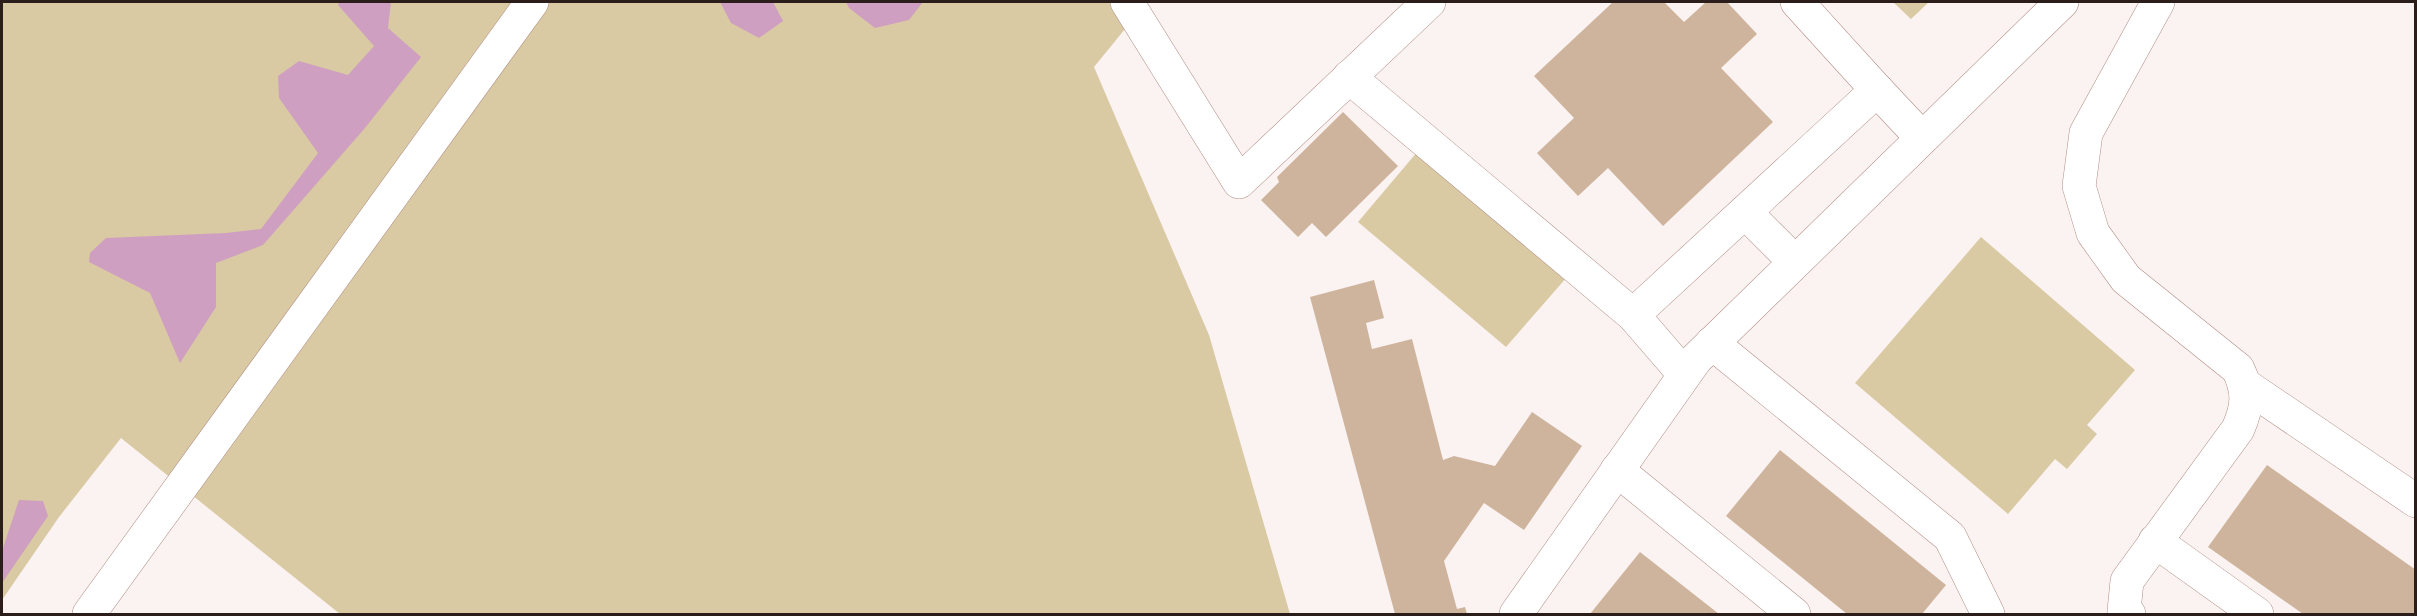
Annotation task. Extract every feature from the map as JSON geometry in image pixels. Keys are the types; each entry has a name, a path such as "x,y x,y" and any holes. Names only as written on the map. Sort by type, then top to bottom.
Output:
{"lane":[{"path":"89,615 532,2"},
{"path":"1127,2 1239,182 1429,2"},
{"path":"1797,2 1922,138"},
{"path":"1516,615 1696,358 2061,2"},
{"path":"2129,615 2124,611 2127,582 2238,429 2246,410 2245,385 2238,369 2126,279 2094,233 2079,186 2086,133 2158,2"},
{"path":"1349,77 1633,315 1684,375"},
{"path":"1633,315 1877,90"},
{"path":"1745,212 1795,262"},
{"path":"1712,343 1950,537 1988,615"},
{"path":"2245,385 2415,501"},
{"path":"1617,470 1794,615"},
{"path":"2155,541 2257,615"}],"shaded area":[{"path":"2,2 1147,2 1094,67 1209,335 1290,614 340,614 121,438 59,517 2,600"},
{"path":"339,2 391,2 388,28 421,57 365,128 263,245 216,263 216,307 180,363 150,293 89,262 90,253 106,238 226,233 261,229 318,153 279,98 278,76 299,61 348,75 374,46 338,5"},
{"path":"720,2 773,2 783,21 759,38 731,23"},
{"path":"846,2 923,2 909,20 875,28 849,8"},
{"path":"1893,2 1929,2 1911,19"},
{"path":"1418,151 1567,277 1506,347 1358,222"},
{"path":"1981,237 2135,370 2087,425 2097,434 2067,469 2055,459 2008,514 1855,383"},
{"path":"19,500 43,501 48,516 2,583 2,551"}],"building":[{"path":"1613,2 1664,2 1684,22 1706,2 1727,2 1757,34 1721,68 1773,122 1663,226 1608,168 1578,196 1537,153 1574,118 1534,76"},
{"path":"1343,112 1398,166 1326,237 1312,223 1298,237 1261,200 1279,182 1277,177"},
{"path":"1374,280 1384,318 1366,323 1372,349 1412,339 1443,460 1454,456 1495,466 1532,412 1582,446 1524,530 1484,503 1444,561 1457,609 1465,607 1467,614 1395,614 1310,297"},
{"path":"1780,450 1946,585 1922,614 1847,614 1726,516"},
{"path":"2267,465 2416,570 2416,614 2303,614 2208,547"},
{"path":"1640,552 1719,614 1590,614"}]}
